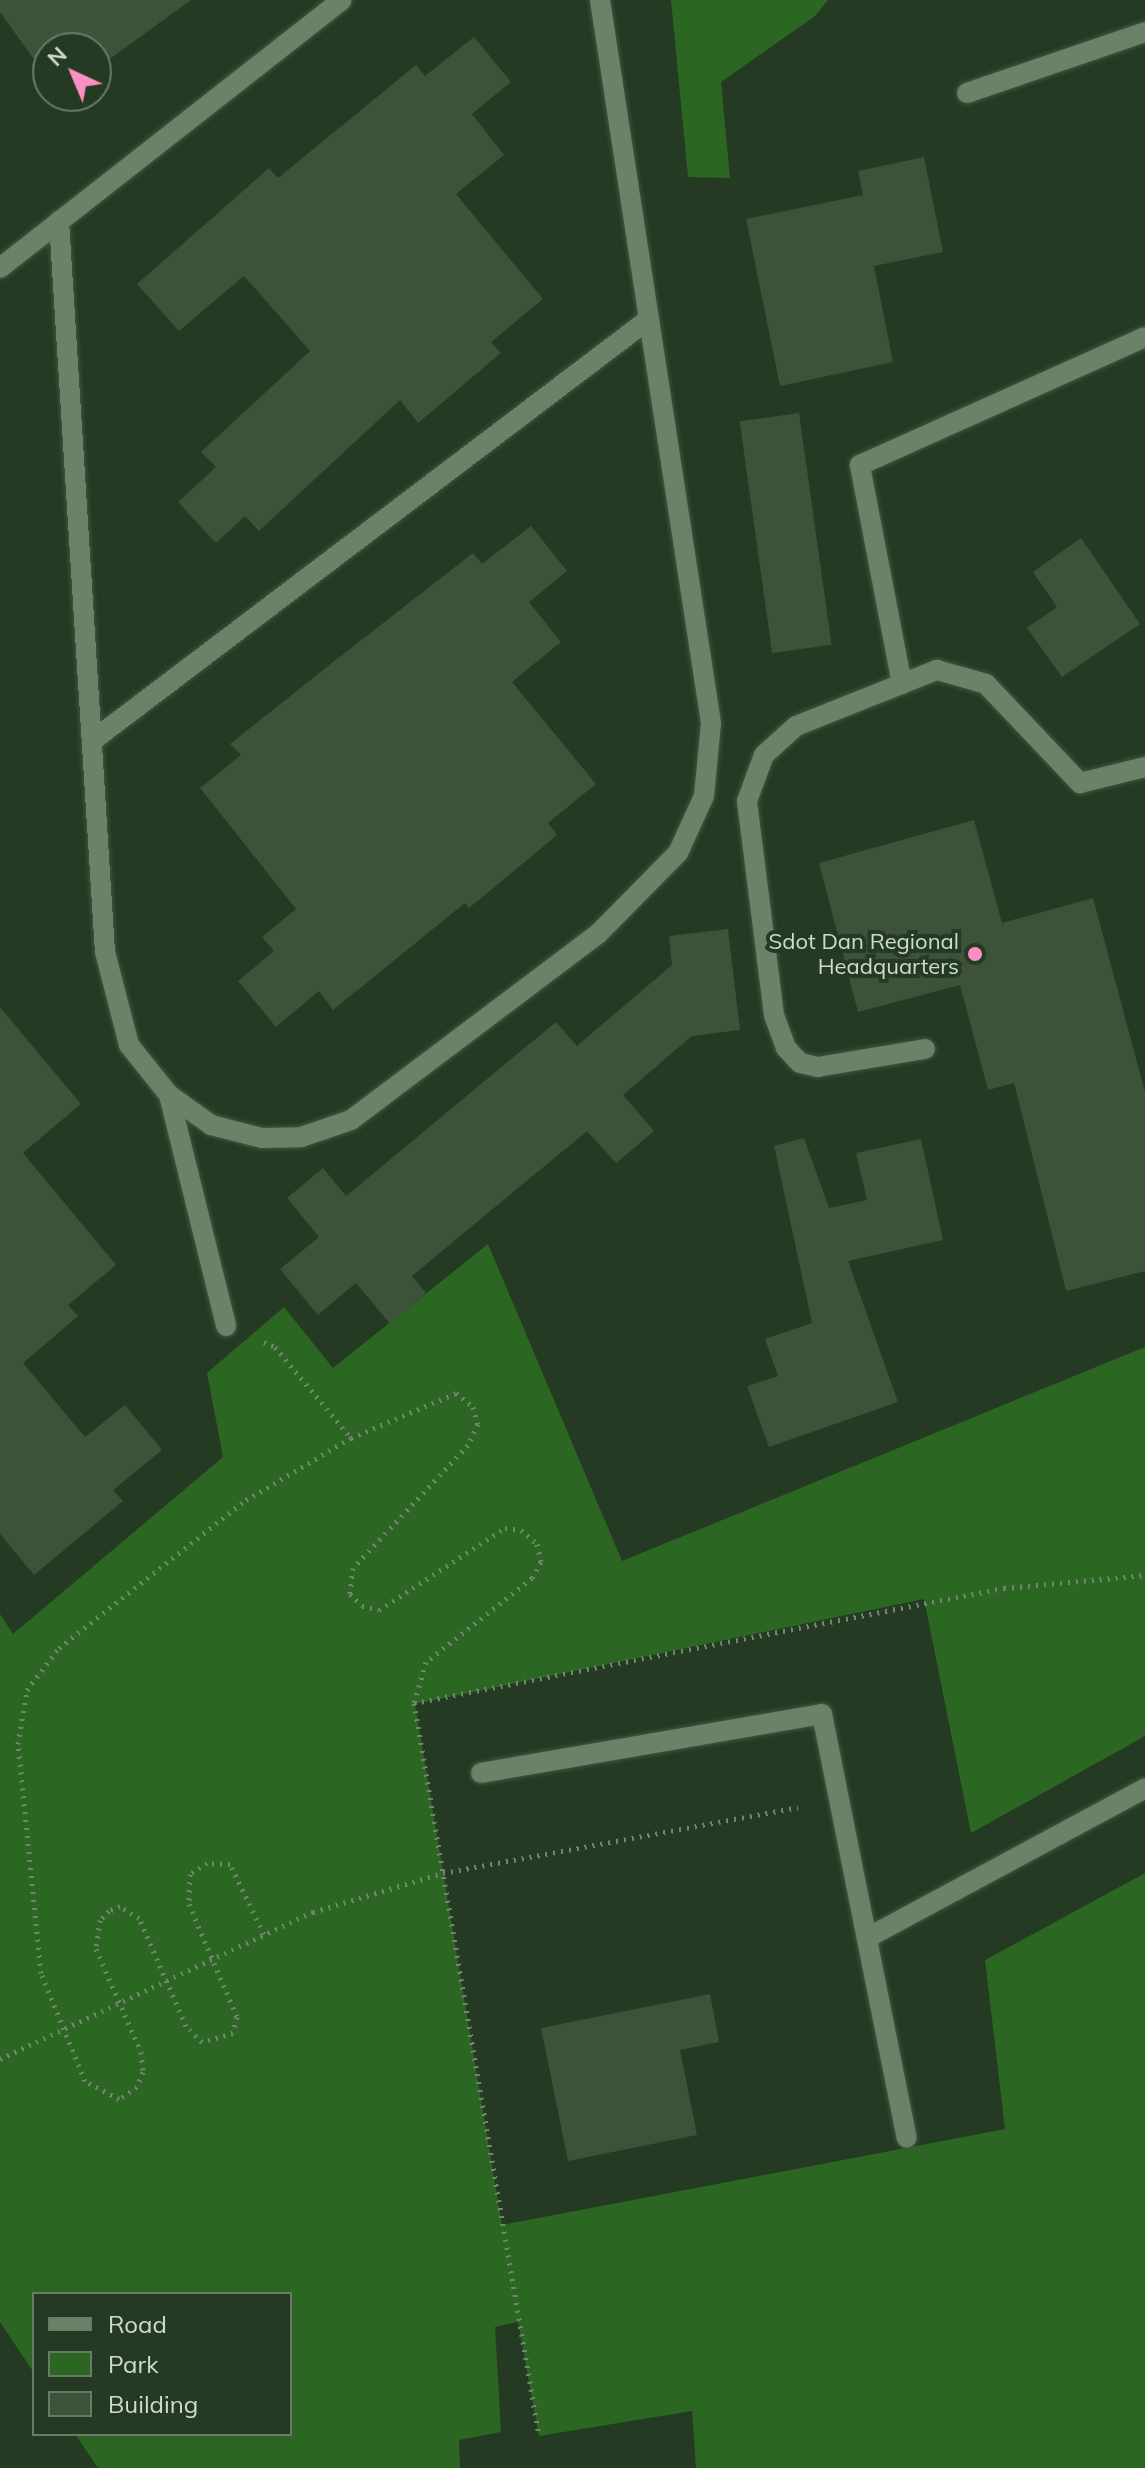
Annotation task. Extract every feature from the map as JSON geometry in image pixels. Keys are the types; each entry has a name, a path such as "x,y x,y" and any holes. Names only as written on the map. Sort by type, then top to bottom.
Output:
{"street":[{"path":"0,268 342,0"},
{"path":"59,221 105,952 129,1045 169,1095 211,1125 262,1138 301,1137 351,1120 598,934 678,853 704,796 711,723 600,0"},
{"path":"967,93 1145,32"},
{"path":"92,741 649,319"},
{"path":"902,684 860,465 1145,337"},
{"path":"925,1049 818,1067 800,1063 786,1048 774,1015 747,801 764,755 796,726 937,670 986,684 1080,783 1145,767"},
{"path":"169,1095 226,1326"},
{"path":"481,1773 822,1714 907,2138"},
{"path":"867,1938 1145,1788"}],"path":[{"path":"226,1326 275,1347 351,1438"},
{"path":"264,1934 230,1864 207,1863 190,1874 187,1887 237,2017 233,2033 215,2043 202,2042 186,2026 139,1918 120,1906 109,1911 100,1920 96,1949 141,2052 143,2072 137,2087 119,2099 85,2081 41,1973 18,1744 27,1690 59,1648 246,1500 351,1438 456,1393 473,1407 478,1424 468,1445 353,1568 350,1594 362,1606 379,1610 407,1598 505,1528 521,1530 537,1544 541,1562 532,1578 426,1662 414,1703 539,2436"},
{"path":"414,1703 1004,1588 1145,1575"},
{"path":"0,2059 313,1912 443,1873 839,1799"}],"green space":[{"path":"671,0 828,0 815,16 721,82 730,178 688,177"},
{"path":"488,1244 622,1561 1145,1347 1145,1736 971,1833 924,1599 415,1704 502,2225 1005,2129 985,1960 1145,1873 1145,2468 696,2468 692,2411 539,2436 518,2322 495,2327 501,2432 459,2440 460,2468 98,2468 76,2436 292,2436 292,2292 32,2292 32,2370 0,2322 0,1614 13,1634 223,1457 207,1373 284,1307 333,1368"}],"building":[{"path":"0,0 191,0 112,57 112,32 32,32 32,57 0,12"},
{"path":"474,37 511,82 472,114 504,155 456,194 543,299 491,342 501,353 418,423 400,400 259,531 245,516 216,543 178,502 216,467 201,452 310,351 244,276 179,331 137,284 269,168 278,178 416,65 425,76"},
{"path":"924,157 943,252 874,266 893,362 780,386 746,219 863,195 858,171"},
{"path":"799,413 832,645 772,653 740,421"},
{"path":"531,526 567,571 529,602 561,642 512,682 596,784 548,823 557,835 469,908 465,903 333,1010 319,991 276,1027 238,981 274,951 262,937 296,909 200,788 241,755 230,744 328,666 473,553 482,564"},
{"path":"1081,538 1140,624 1062,677 1027,628 1057,607 1033,572"},
{"name":"Sdot Dan Regional Headquarters","path":"974,820 1002,923 1093,898 1145,1092 1145,1271 1066,1291 1014,1083 988,1090 960,985 858,1012 819,863"},
{"path":"728,929 740,1030 692,1036 623,1095 654,1131 616,1163 587,1131 412,1276 426,1293 390,1324 356,1283 318,1315 280,1269 319,1237 287,1198 323,1168 346,1196 556,1022 577,1046 672,965 669,936"},
{"path":"0,1007 81,1104 23,1153 116,1265 68,1305 78,1316 23,1363 85,1437 125,1405 162,1450 113,1490 123,1501 34,1575 0,1534"},
{"path":"804,1138 829,1208 867,1200 856,1153 921,1139 943,1240 848,1261 898,1402 769,1447 747,1386 778,1376 765,1339 812,1323 774,1146"},
{"path":"710,1994 719,2042 680,2050 697,2135 568,2161 541,2028"}],"place":[{"name":"Sdot Dan Regional Headquarters","path":"975,954"}]}
